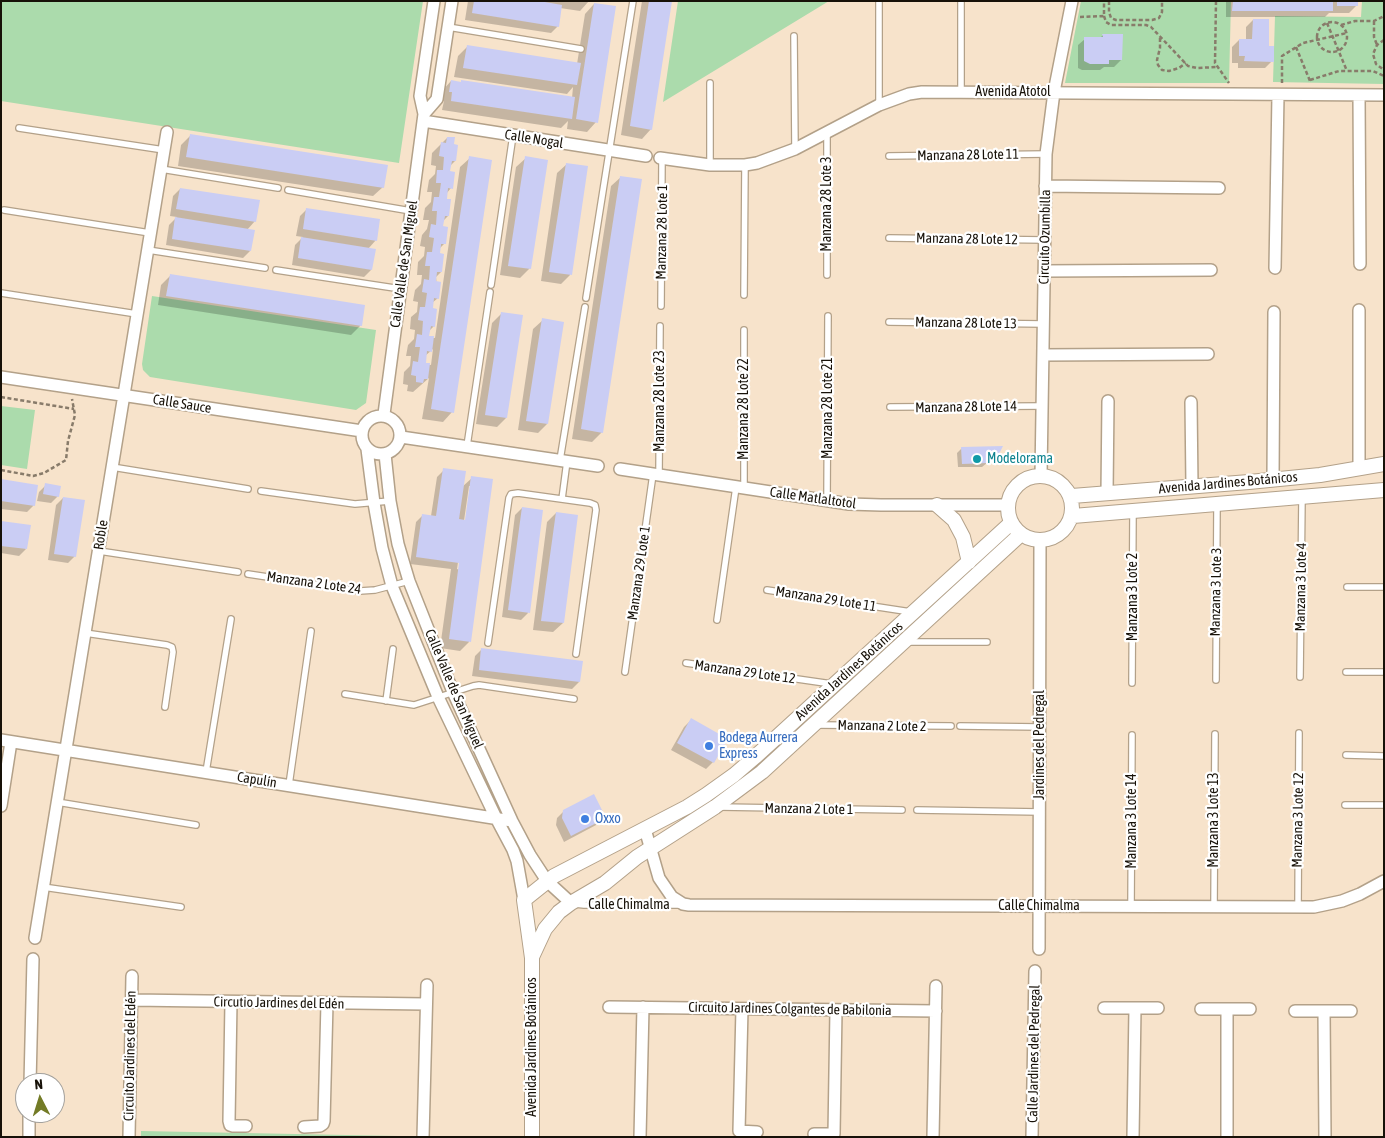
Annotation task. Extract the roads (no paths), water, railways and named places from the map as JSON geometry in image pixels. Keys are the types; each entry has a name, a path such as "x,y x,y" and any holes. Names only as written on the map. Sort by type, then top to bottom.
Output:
{"street":[{"name":"Calle Valle de San Miguel","path":"384,414 424,118 420,96 434,1"},
{"name":"Calle Valle de San Miguel","path":"424,118 437,99 452,1"},
{"name":"Circuito Ozumbilla","path":"1040,475 1046,154 1054,92 1072,1"},
{"name":"Avenida Atotol","path":"661,158 710,165 744,165 769,160 795,149 879,104 909,94 922,92 1384,95"},
{"path":"1275,268 1280,95"},
{"path":"1359,95 1360,264"},
{"name":"Calle Nogal","path":"424,118 513,135 646,156"},
{"name":"Roble","path":"35,938 167,132"},
{"path":"1045,186 1219,188"},
{"path":"1044,271 1211,270"},
{"path":"1359,310 1359,469"},
{"path":"1273,479 1274,312"},
{"path":"1042,355 1208,354"},
{"name":"Calle Sauce","path":"1,377 362,431"},
{"path":"1107,493 1108,401"},
{"path":"1191,402 1192,486"},
{"path":"384,414 395,420 399,426 401,436 393,451 385,454 375,454 367,449 362,440 362,431 366,423 372,418 384,414"},
{"path":"401,436 598,466"},
{"name":"Calle Valle de San Miguel","path":"367,449 382,548 392,586 438,697 517,861 524,900"},
{"name":"Calle Valle de San Miguel","path":"385,454 390,501 398,544 409,581 453,692 512,821 530,855 547,881 571,903"},
{"name":"Avenida Jardines Botánicos","path":"1072,496 1320,475 1384,464"},
{"name":"Calle Matlaltotol","path":"620,469 864,505 1007,505"},
{"path":"1040,475 1060,481 1072,496 1073,516 1066,529 1055,538 1040,541 1030,539 1021,534 1011,523 1007,505 1013,490 1024,479 1040,475"},
{"name":"Avenida Jardines Botánicos","path":"1073,516 1384,490"},
{"path":"937,505 954,520 964,537 969,562"},
{"name":"Avenida Jardines Botánicos","path":"532,1137 532,958 524,900 547,881 565,870 700,799 734,775 1011,523"},
{"name":"Avenida Jardines Botánicos","path":"532,958 539,941 552,920 571,903 605,883 650,849 715,807 762,772 1021,534"},
{"name":"Jardines del Pedregal","path":"1040,541 1040,949"},
{"path":"1,806 6,741"},
{"name":"Capulín","path":"6,741 512,821"},
{"name":"Calle Chimalma","path":"645,829 658,878 672,896 683,904 688,905 1314,907 1342,901 1384,881"},
{"path":"616,844 624,868"},
{"path":"30,1073 33,958"},
{"name":"Calle Jardines del Pedregal","path":"1032,1137 1035,971"},
{"name":"Circuito Jardines del Edén","path":"129,1137 132,976"},
{"path":"422,1137 427,985"},
{"path":"933,1137 936,986"},
{"name":"Circutio Jardines del Edén","path":"132,1000 425,1004"},
{"path":"231,1002 229,1121 230,1125 233,1126 246,1126"},
{"path":"304,1127 320,1126 324,1120 327,1003"},
{"name":"Circuito Jardines Colgantes de Babilonia","path":"609,1007 936,1011"},
{"path":"640,1137 643,1007"},
{"path":"1104,1008 1158,1008"},
{"path":"1133,1137 1135,1008"},
{"path":"742,1009 739,1131 757,1132"},
{"path":"1201,1009 1250,1010"},
{"path":"1227,1009 1227,1137"},
{"path":"814,1134 834,1134 836,1010"},
{"path":"1295,1011 1351,1011"},
{"path":"1324,1011 1324,1137"},
{"path":"29,1123 29,1137"}],"lane":[{"path":"586,298 633,1"},
{"path":"879,1 879,104"},
{"path":"961,1 961,91"},
{"path":"448,27 582,49"},
{"path":"794,36 795,149"},
{"path":"710,83 710,165"},
{"path":"19,128 164,150"},
{"name":"Manzana 28 Lote 3","path":"827,132 827,275"},
{"path":"491,285 513,135"},
{"name":"Manzana 28 Lote 11","path":"889,156 1046,154"},
{"name":"Manzana 28 Lote 1","path":"661,158 661,306"},
{"path":"744,165 744,295"},
{"path":"161,169 278,188"},
{"path":"288,190 411,210"},
{"path":"4,210 151,233"},
{"name":"Manzana 28 Lote 12","path":"889,238 1045,240"},
{"path":"148,250 265,268"},
{"path":"276,270 401,289"},
{"path":"467,446 490,292"},
{"path":"1,293 137,314"},
{"path":"562,499 564,461 585,307"},
{"name":"Manzana 28 Lote 21","path":"827,500 828,316"},
{"name":"Manzana 28 Lote 13","path":"890,322 1043,324"},
{"name":"Manzana 28 Lote 23","path":"656,475 660,326"},
{"name":"Manzana 28 Lote 22","path":"717,620 740,487 744,330"},
{"name":"Manzana 28 Lote 14","path":"890,407 1042,406"},
{"path":"112,467 248,489"},
{"name":"Manzana 29 Lote 1","path":"625,672 656,475"},
{"path":"261,491 340,503 355,504 390,501"},
{"path":"488,643 510,495 514,492 595,505 576,654"},
{"name":"Manzana 3 Lote 4","path":"1300,677 1302,497"},
{"name":"Manzana 3 Lote 3","path":"1216,680 1217,504"},
{"name":"Manzana 3 Lote 2","path":"1132,683 1133,510"},
{"path":"98,551 238,572"},
{"name":"Manzana 2 Lote 24","path":"248,574 360,591 375,590 409,581"},
{"path":"1347,587 1384,587"},
{"name":"Manzana 29 Lote 11","path":"767,590 914,612"},
{"path":"206,772 231,619"},
{"path":"289,786 311,631"},
{"path":"85,633 172,647 173,652 165,707"},
{"path":"904,642 987,642"},
{"path":"386,700 393,649"},
{"name":"Manzana 29 Lote 12","path":"686,663 835,684"},
{"path":"1346,672 1384,672"},
{"path":"345,694 414,705 480,685 574,699"},
{"name":"Manzana 2 Lote 2","path":"814,725 951,726"},
{"path":"960,726 1040,727"},
{"name":"Manzana 3 Lote 12","path":"1298,907 1299,733"},
{"name":"Manzana 3 Lote 13","path":"1214,907 1215,734"},
{"name":"Manzana 3 Lote 14","path":"1131,906 1132,735"},
{"path":"1346,755 1384,756"},
{"path":"57,802 196,825"},
{"path":"1345,805 1384,805"},
{"name":"Manzana 2 Lote 1","path":"715,807 902,810"},
{"path":"917,810 1040,812"},
{"path":"517,861 530,855"},
{"path":"43,887 181,907"},
{"name":"Calle Chimalma","path":"571,903 584,905 688,905"}],"place":[{"name":"Modelorama","path":"977,459"},
{"name":"Bodega Aurrera Express","path":"709,746"},
{"name":"Oxxo","path":"585,819"}]}
